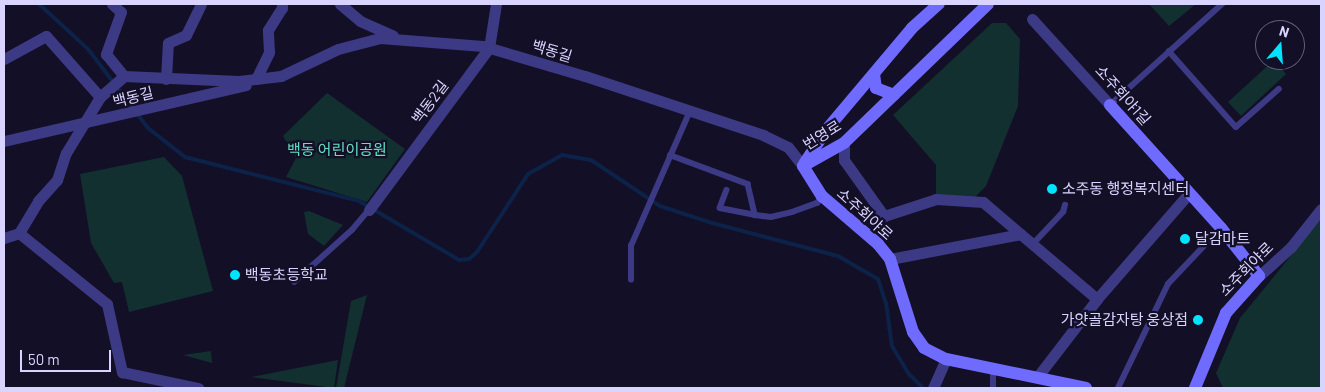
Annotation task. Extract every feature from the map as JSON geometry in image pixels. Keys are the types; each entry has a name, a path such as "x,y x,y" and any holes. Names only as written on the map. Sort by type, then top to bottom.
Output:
{"street":[{"path":"112,4 121,12 106,54 124,76"},
{"path":"166,79 168,43 186,35 201,4"},
{"path":"256,79 269,52 268,30 282,4"},
{"path":"340,4 360,21 400,39"},
{"name":"백동2길","path":"369,210 489,48 496,4"},
{"name":"번영로","path":"803,166 827,129 912,28 939,4"},
{"name":"번영로","path":"803,166 844,143 988,4"},
{"name":"소주회야1길","path":"1032,20 1221,228 1259,276"},
{"path":"4,59 46,36 100,97"},
{"name":"백동길","path":"4,141 81,125 281,76 338,49 380,38 489,48 690,111 788,147 803,166"},
{"path":"874,74 876,88 894,95"},
{"name":"백동길","path":"19,233 38,201 57,180 81,125 100,97 124,76 166,79 256,79 281,76"},
{"path":"844,143 844,160 884,216 936,199 983,202 1097,299"},
{"name":"소주회야로","path":"803,166 822,196 878,244 890,260 916,338 934,355 946,359 1038,376 1086,388"},
{"path":"1038,376 1097,299 1189,194"},
{"name":"소주회야로","path":"1196,388 1226,313 1259,276 1291,246 1321,209"},
{"path":"4,238 19,233 107,304 122,372 198,388"},
{"path":"890,260 1021,234"},
{"path":"935,385 946,359"}],"lane":[{"path":"1110,105 1220,4"},
{"path":"1169,51 1236,127 1279,89"},
{"path":"630,280 631,246 690,111"},
{"path":"670,155 748,184 755,215"},
{"path":"727,190 720,208 771,217 817,204 822,196"},
{"path":"1033,244 1063,212 1065,204"},
{"path":"294,282 352,230 369,210"},
{"path":"1118,388 1168,284 1221,228"},
{"path":"993,386 994,367"}],"green space":[{"path":"1149,4 1196,4 1169,26"},
{"path":"992,23 1006,23 1020,39 1018,106 986,186 975,197 936,195 936,165 893,115"},
{"path":"1263,70 1283,70 1286,74 1241,116 1228,102"},
{"name":"백동 어린이공원","path":"327,93 405,149 367,202 286,177 296,158 283,136"},
{"path":"164,157 182,176 213,291 129,312 122,282 114,283 91,243 80,174"},
{"path":"309,211 343,225 324,246 308,234 304,212"},
{"path":"1321,219 1321,388 1223,388 1216,373 1240,318"},
{"path":"367,295 344,388 336,388 351,301"},
{"path":"211,351 212,363 183,355"},
{"path":"338,360 334,388 251,377"}],"waterway":[{"path":"39,4 88,49 148,128 185,157 359,201 459,260 469,259 477,252 528,174 562,155 591,160 660,206 712,223 838,256 878,279 886,303 892,346 909,374 923,388"}],"place":[{"name":"소주동 행정복지센터","path":"1052,189"},
{"name":"달감마트","path":"1185,239"},
{"name":"백동초등학교","path":"235,275"},
{"name":"가얏골감자탕 웅상점","path":"1198,320"}]}
